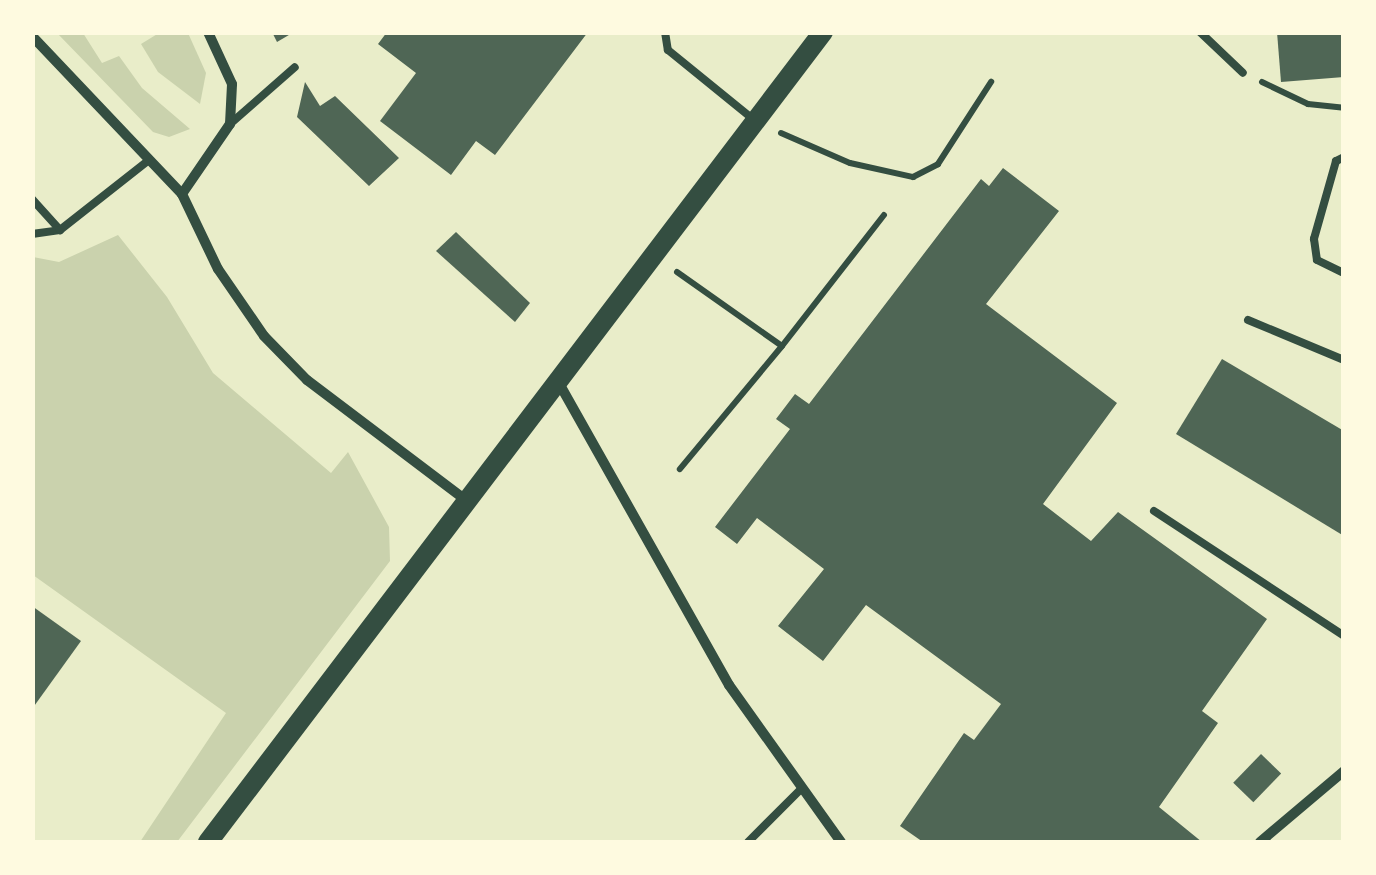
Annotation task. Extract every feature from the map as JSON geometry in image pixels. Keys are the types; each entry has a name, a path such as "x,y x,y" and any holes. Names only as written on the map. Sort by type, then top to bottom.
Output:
{"main road":[{"path":"208,842 560,385 824,32"}],"street":[{"path":"182,194 230,124 232,84 208,32"},
{"path":"32,36 182,194 218,269 264,336 307,380 468,501"},
{"path":"560,385 729,685 841,842"},
{"path":"1260,842 1344,771"}],"lane":[{"path":"664,32 668,50 757,122"},
{"path":"1200,32 1243,73"},
{"path":"230,124 295,67"},
{"path":"1344,156 1336,160 1314,239 1316,260 1344,272"},
{"path":"32,234 60,230 149,160"},
{"path":"32,199 60,230"},
{"path":"1248,320 1344,360"},
{"path":"1154,511 1344,636"},
{"path":"748,842 802,788"}],"path":[{"path":"1243,73 1308,104 1344,108"},
{"path":"757,122 850,163 913,177 938,164 991,82"},
{"path":"680,469 884,214"},
{"path":"655,257 782,346"}],"green space":[{"path":"57,33 83,33 102,63 119,56 142,88 190,129 169,137 153,132"},
{"path":"159,33 188,33 206,73 200,104 158,72 141,44"},
{"path":"118,235 167,297 213,373 331,473 348,452 389,527 390,561 177,842 140,842 226,713 33,575 33,257 59,262"}],"building":[{"path":"272,32 294,32 277,42"},
{"path":"387,32 588,32 495,155 476,141 451,175 380,121 416,73 378,44"},
{"path":"1277,32 1344,32 1344,77 1281,82"},
{"path":"305,82 320,106 335,96 399,158 369,186 297,117"},
{"path":"1003,168 1059,211 986,304 1117,403 1043,504 1091,541 1118,512 1267,619 1202,711 1218,723 1159,807 1202,842 923,842 900,826 964,733 974,740 1001,704 866,605 823,661 778,626 824,569 757,518 737,544 715,527 790,429 776,419 795,394 809,404 981,179 989,186"},
{"path":"456,232 530,303 515,322 436,251"},
{"path":"1222,359 1344,431 1344,536 1176,434"},
{"path":"32,606 81,641 32,709"},
{"path":"1261,754 1281,773 1253,802 1233,783"}]}
